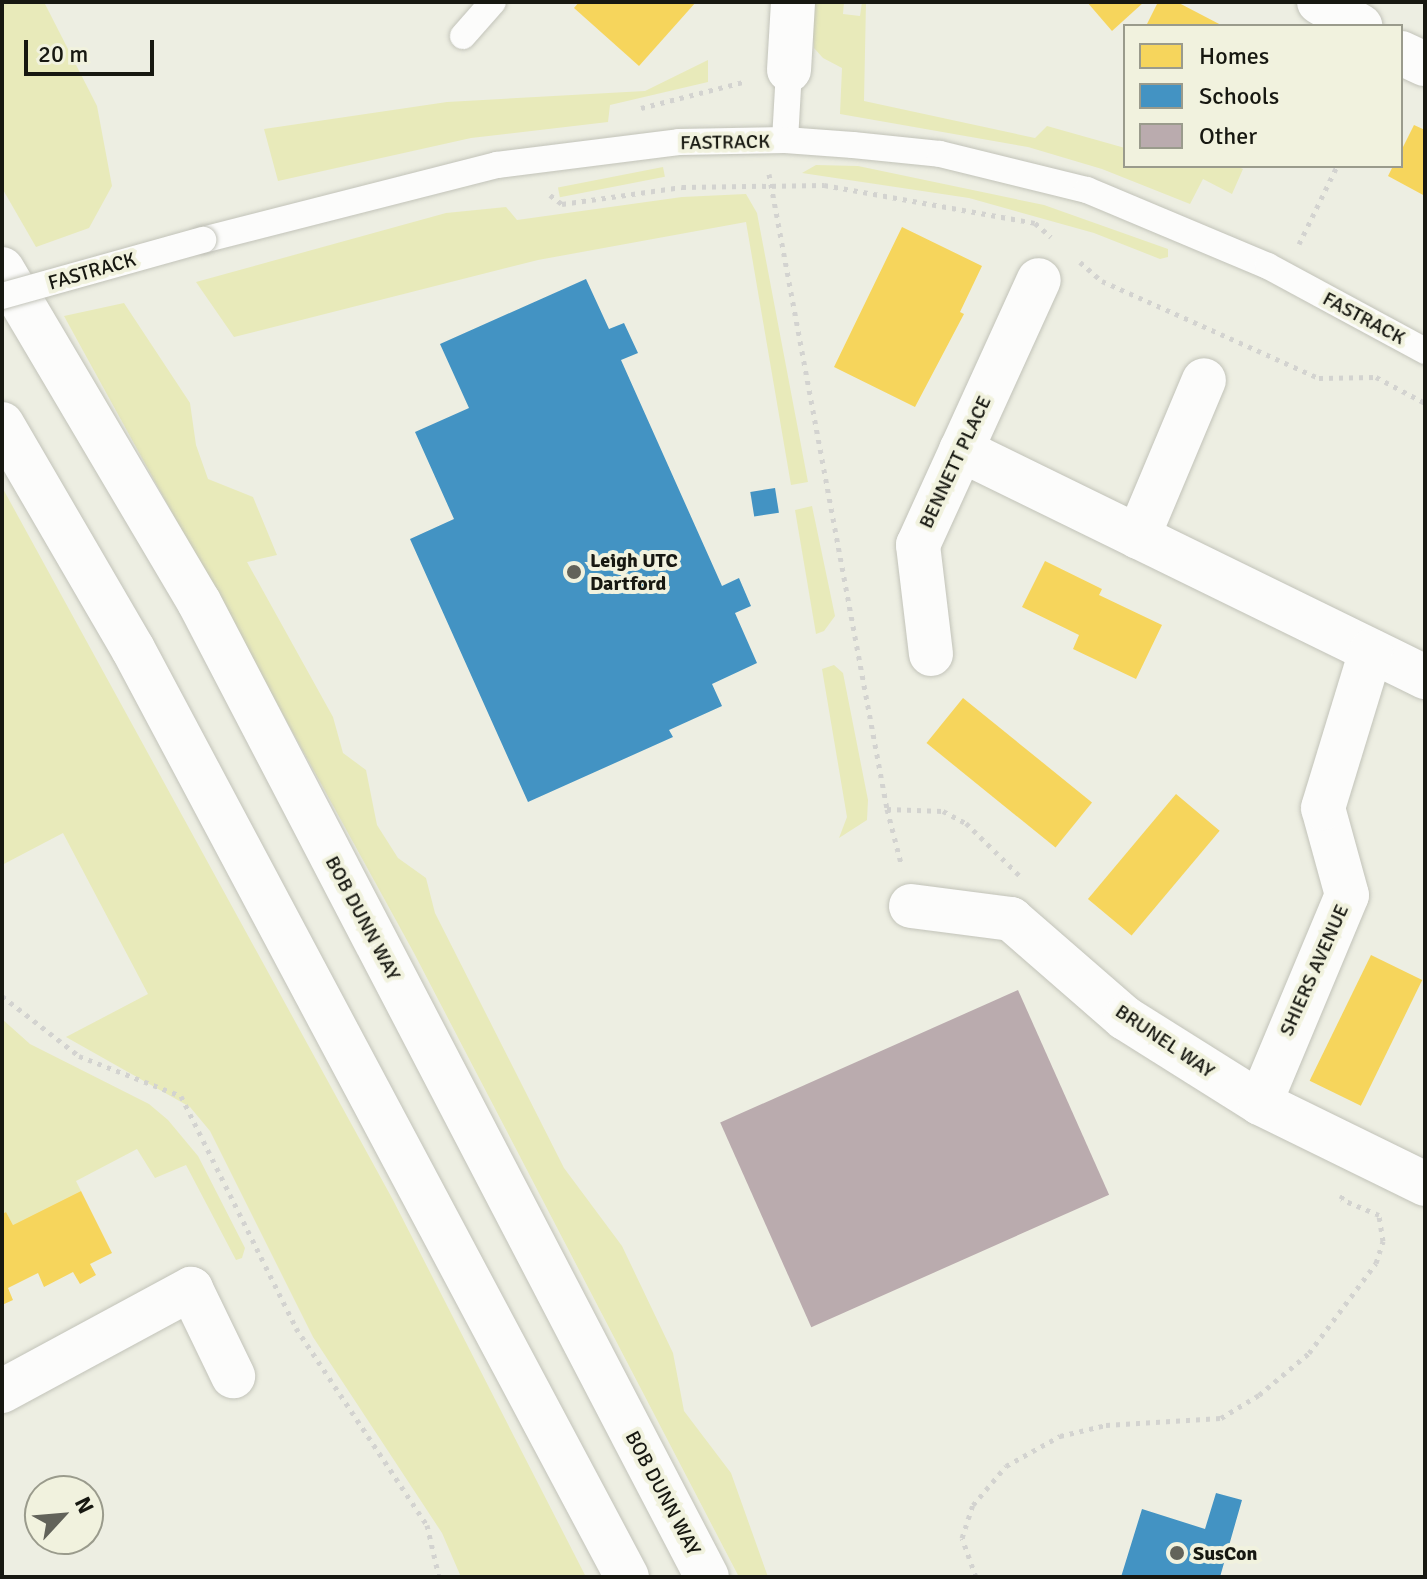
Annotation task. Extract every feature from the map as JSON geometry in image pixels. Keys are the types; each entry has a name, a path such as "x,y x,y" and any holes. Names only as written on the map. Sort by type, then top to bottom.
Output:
{"main road":[{"path":"789,70 793,2"},
{"path":"1319,2 1357,24"},
{"path":"1403,54 1425,64"},
{"name":"BENNETT PLACE","path":"931,654 918,545 1055,258"},
{"name":"BOB DUNN WAY","path":"2,269 199,602 707,1577"},
{"path":"1138,537 1204,380"},
{"path":"2,424 141,663 627,1577"},
{"path":"961,450 1425,677"},
{"name":"SHIERS AVENUE","path":"1260,1103 1347,895 1323,808 1371,651"},
{"name":"BRUNEL WAY","path":"911,906 1011,919 1125,1018 1260,1103 1425,1184"},
{"path":"2,1391 191,1289 233,1376"}],"lane":[{"path":"463,36 493,2"},
{"path":"775,141 789,70"},
{"name":"FASTRACK","path":"2,296 203,240 497,165 634,145 775,141 940,154 1087,190 1268,266 1425,351"}],"path":[{"path":"676,99 789,70"},
{"path":"775,141 770,185 887,809 911,906"},
{"path":"1300,242 1336,168"},
{"path":"546,192 562,204 682,187 824,185 1035,223 1055,258 1102,281 1319,378 1376,377 1425,403"},
{"path":"2,996 79,1056 181,1096 296,1328 427,1525 439,1577"},
{"path":"976,1577 962,1538 973,1505 1006,1466 1060,1436 1106,1425 1221,1418 1259,1395 1309,1353 1376,1263 1383,1241 1379,1215"}],"green space":[{"path":"2,2 44,2 97,106 112,186 89,228 36,247 2,188"},
{"path":"811,2 844,2 843,14 860,16 862,2 866,2 864,101 1035,138 1047,126 1123,147 1123,168 1243,169 1232,194 1203,179 1190,204 1102,169 1028,147 840,114 842,68 823,58 814,48"},
{"path":"708,60 708,82 610,105 608,122 471,138 278,181 264,129 447,102 645,91"},
{"path":"816,165 858,166 1044,205 1168,249 1168,257 1160,259 1094,233 969,198 802,173"},
{"path":"663,167 665,177 560,197 558,187"},
{"path":"746,194 757,213 808,482 791,485 746,222 538,260 234,337 196,282 446,213 506,207 517,220 682,197"},
{"path":"124,303 190,403 196,445 208,479 253,497 277,555 247,562 333,717 343,753 366,770 377,825 398,858 426,878 435,913 564,1168 622,1246 673,1353 684,1411 731,1473 768,1577 739,1577 414,953 64,316"},
{"path":"2,487 393,1200 586,1577 461,1577 442,1533 313,1337 210,1131 190,1107 66,1037 148,994 63,833 2,865"},
{"path":"812,506 835,616 824,631 816,634 795,510"},
{"path":"834,665 843,673 868,800 867,820 839,838 847,817 822,669"},
{"path":"2,1019 30,1044 149,1104 168,1120 198,1156 245,1248 242,1258 236,1260 186,1165 155,1178 137,1149 76,1181 81,1191 13,1225 6,1212 2,1214"}],"building: Homes":[{"path":"579,2 696,2 639,66 574,8"},
{"path":"1087,2 1144,2 1112,31"},
{"path":"1158,2 1177,2 1219,24 1147,24"},
{"path":"1414,125 1425,130 1425,196 1388,176 1392,168 1403,168 1403,147"},
{"path":"902,227 982,266 960,312 964,314 915,407 834,367"},
{"path":"1045,561 1102,589 1099,595 1162,625 1136,679 1073,649 1079,635 1022,607"},
{"path":"963,698 1092,802 1056,848 926,743"},
{"path":"1176,794 1220,831 1132,936 1088,899"},
{"path":"1371,955 1422,980 1361,1106 1310,1081"},
{"path":"81,1191 112,1253 90,1264 96,1275 80,1284 73,1272 44,1287 38,1273 8,1288 13,1300 2,1305 2,1214 6,1212 13,1225"}],"building: Schools":[{"path":"586,279 609,329 624,323 638,353 621,360 722,586 739,578 751,606 735,613 757,663 712,684 722,706 669,730 673,737 528,802 410,539 454,519 415,432 469,408 440,344"},
{"path":"775,488 779,513 754,517 750,492"},
{"name":"SusCon","path":"1216,1493 1242,1500 1220,1577 1121,1577 1142,1509 1205,1529"}],"building: Other":[{"path":"1018,990 1109,1195 811,1327 720,1123"}],"place":[{"name":"Leigh UTC Dartford","path":"574,572"},
{"name":"SusCon","path":"1177,1553"}]}
